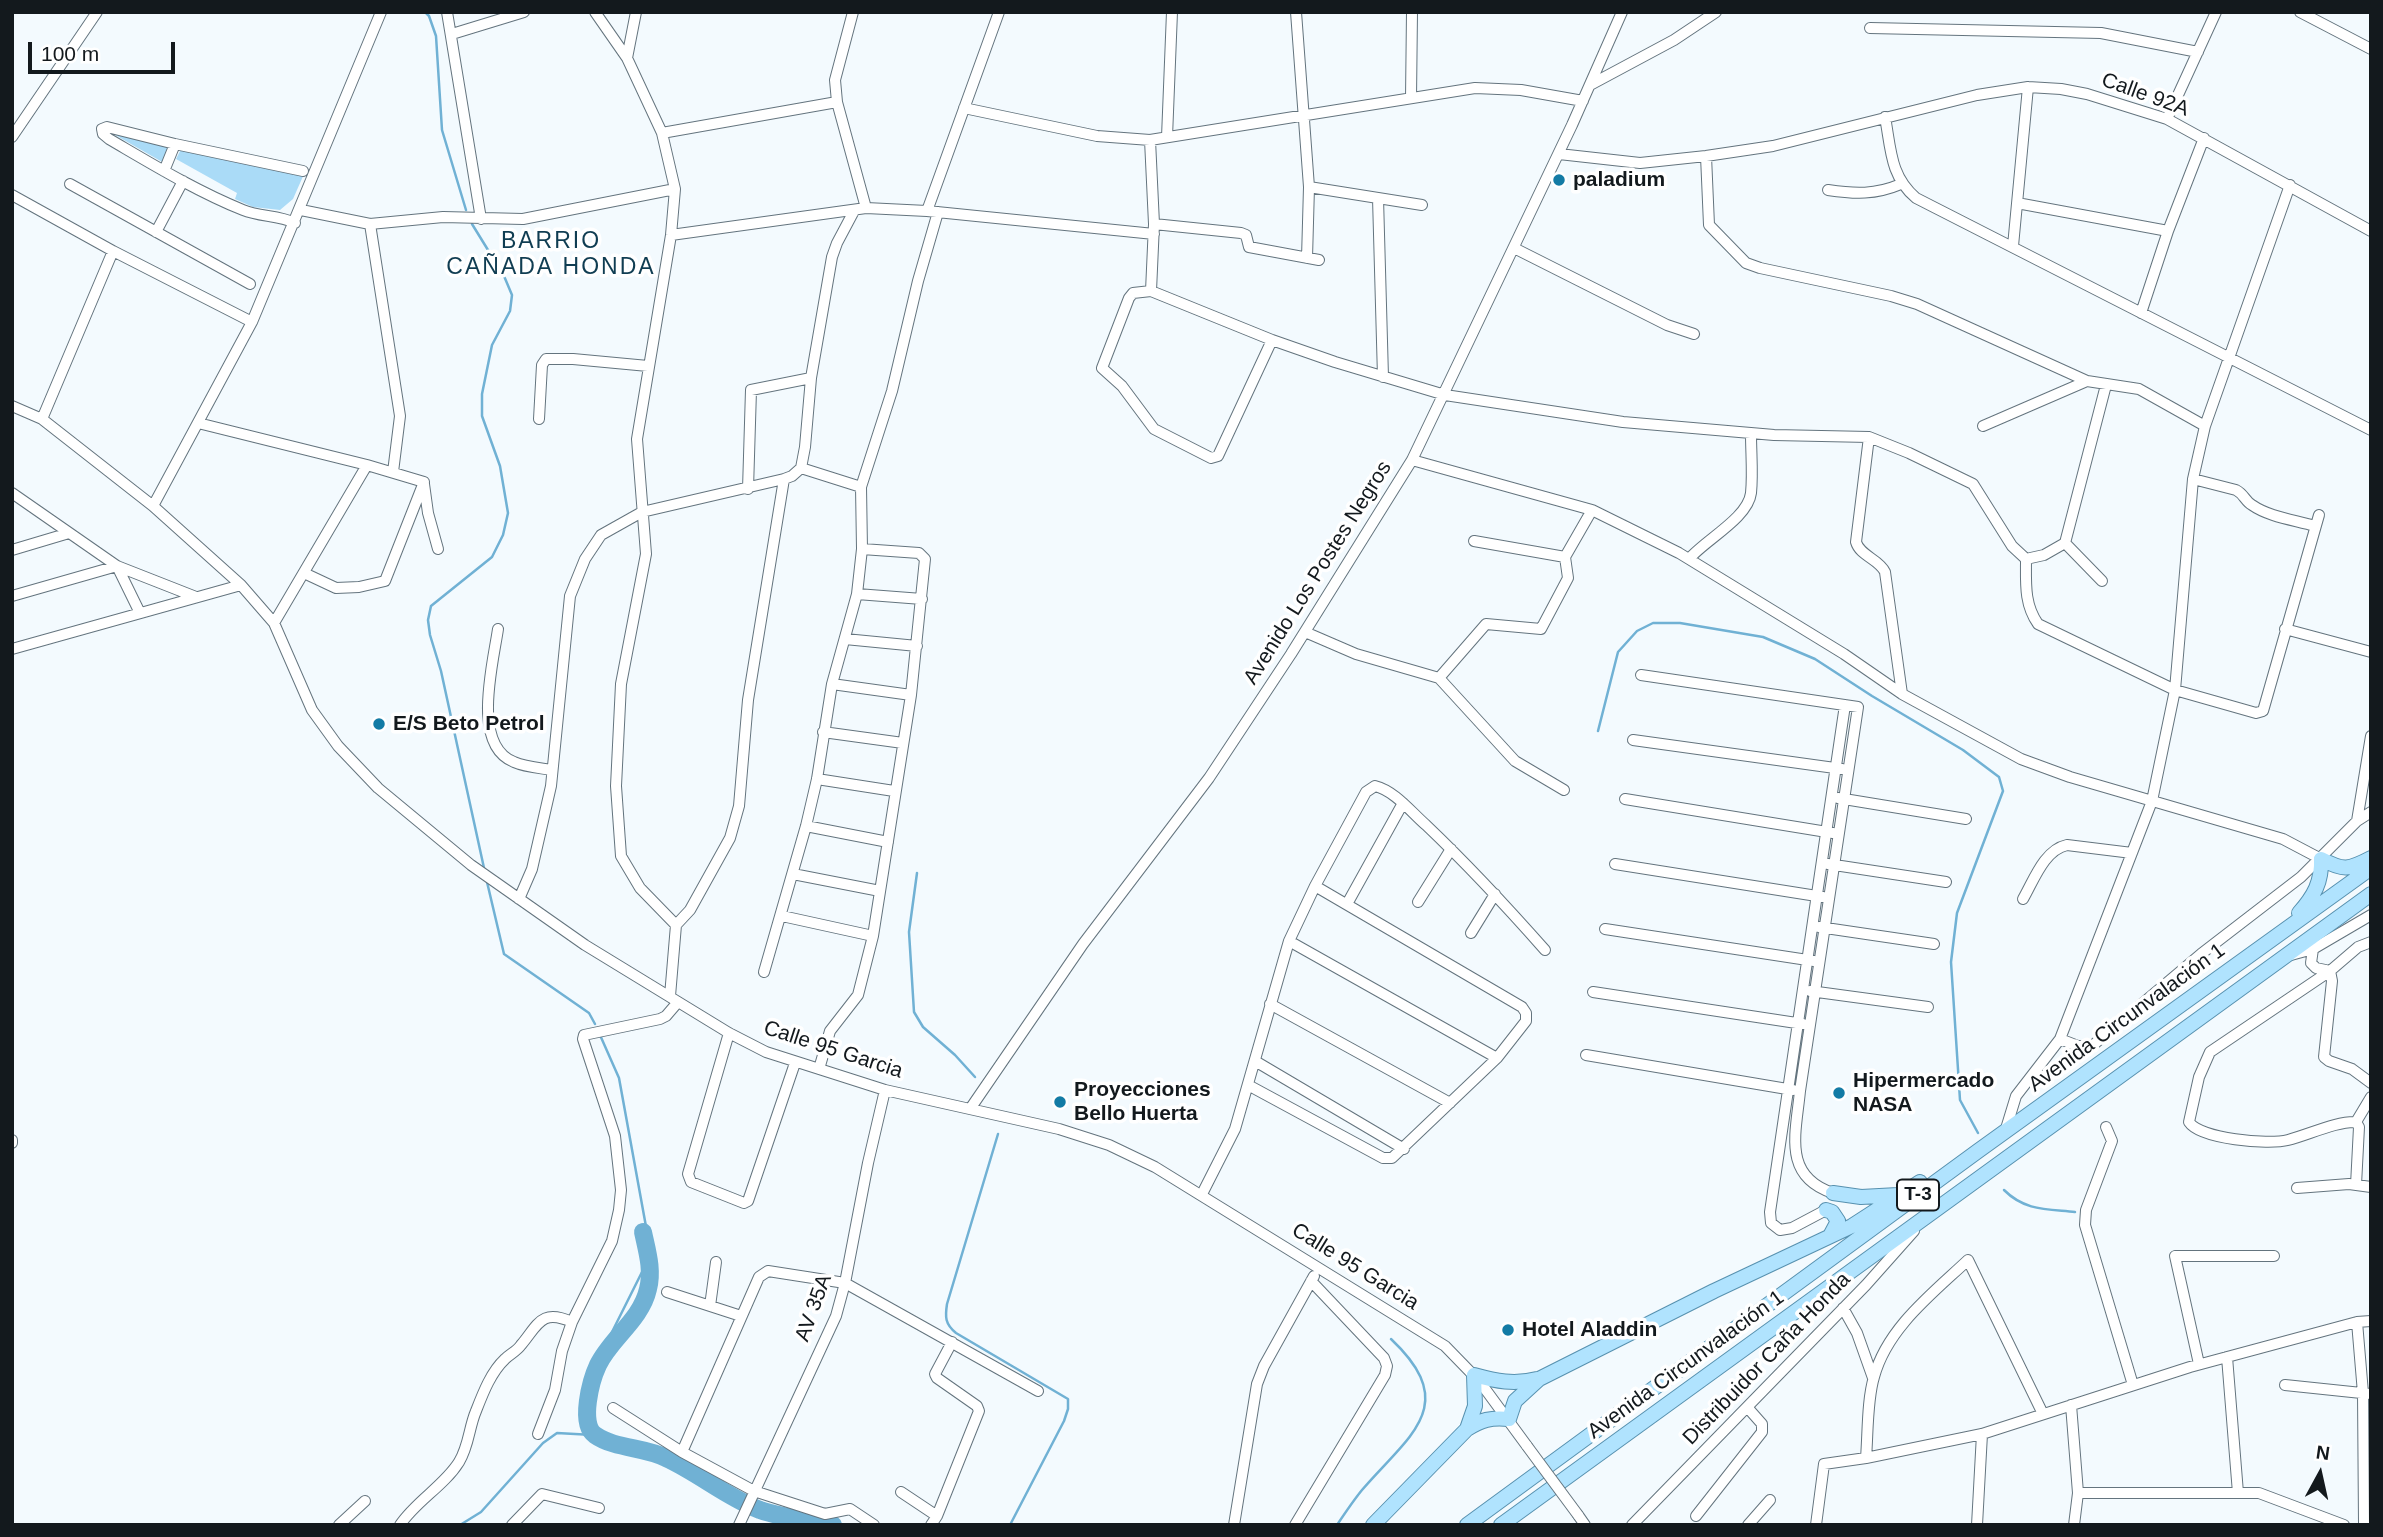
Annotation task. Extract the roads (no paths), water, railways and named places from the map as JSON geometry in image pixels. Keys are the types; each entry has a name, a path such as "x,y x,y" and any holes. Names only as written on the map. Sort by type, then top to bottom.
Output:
{"main road":[{"path":"2281,933 2310,902 2320,884 2321,859 2342,869 2352,868 2371,858"},
{"name":"Avenida Circunvalación 1","path":"1467,1525 1978,1151 2371,868"},
{"name":"Avenida Circunvalación 1","path":"1501,1525 2371,894"},
{"path":"1467,1429 1475,1406 1474,1375 1499,1382 1521,1383 1539,1379 1714,1291 1852,1226 1978,1151"},
{"path":"1833,1193 1877,1198 1902,1194"},
{"path":"1826,1210 1832,1212 1838,1221 1830,1236"},
{"path":"1373,1525 1467,1429 1494,1417 1509,1419 1515,1401 1539,1379"}],"street":[{"path":"12,137 95,17 82,12"},
{"path":"153,506 252,322 381,12"},
{"path":"447,12 481,219"},
{"path":"452,34 524,12"},
{"path":"595,12 627,58 662,133 675,189 671,235 637,439 646,554 621,684 616,786 621,856 640,888 676,925"},
{"path":"627,58 636,12"},
{"path":"853,12 835,80 837,102 866,208"},
{"path":"764,972 806,827 817,779 832,684 857,594 862,549 861,487 892,391 932,211 964,108 999,12"},
{"path":"1167,137 1171,12"},
{"path":"1296,12 1309,187 1307,258"},
{"path":"1411,98 1412,12"},
{"name":"Avenido Los Postes Negros","path":"970,1109 1083,944 1209,778 1305,632 1412,460 1559,154 1622,12"},
{"path":"1590,85 1674,40 1716,12"},
{"path":"2167,119 2216,12"},
{"path":"2300,12 2371,49"},
{"path":"1870,28 2101,33 2198,52"},
{"path":"2013,246 2028,87"},
{"name":"Calle 92A","path":"1559,154 1640,163 1706,156 1773,146 1977,95 2028,87 2087,94 2167,119 2371,230"},
{"path":"964,108 1097,136 1150,140 1475,88 1521,90 1583,101"},
{"path":"662,133 837,102"},
{"path":"1885,117 1895,173 1901,184 1916,198 2371,430"},
{"path":"295,223 279,216 248,212 164,171 105,137 101,132 107,127 303,171"},
{"path":"2141,313 2168,231 2204,138"},
{"path":"1150,140 1154,229 1151,291"},
{"path":"164,171 175,144"},
{"path":"1706,156 1709,225 1746,263 1917,304 2087,381 2139,389 2206,426"},
{"path":"156,232 183,181"},
{"path":"70,184 250,284"},
{"path":"1828,190 1859,194 1884,191 1901,184"},
{"path":"2005,1132 2016,1096 2060,1039 2152,801 2175,690 2193,479 2206,426 2290,185"},
{"path":"1309,187 1422,205"},
{"path":"300,209 370,224 443,217 523,219 675,189"},
{"path":"12,195 113,251 252,322"},
{"path":"1378,198 1383,377"},
{"path":"2017,203 2168,231"},
{"path":"671,235 866,208 1241,233 1246,235 1249,247 1319,260"},
{"path":"519,899 532,869 551,786 570,596 586,559 601,535 642,512 748,489 792,476 801,468 811,378 832,257 854,211"},
{"path":"370,224 400,416 393,472"},
{"path":"1514,248 1667,325 1694,334"},
{"path":"42,419 113,251"},
{"path":"1272,340 1218,456 1211,458 1154,429 1122,386 1102,368 1129,298 1133,293 1151,291 1272,340 1445,395 1623,422 1751,434 1869,437 1973,484 2012,546 2026,559 2026,597 2031,615 2038,624 2175,690 2260,713 2263,711 2319,514"},
{"path":"539,419 542,365 546,359 648,366"},
{"path":"748,489 751,390 811,378"},
{"path":"1983,426 2087,381"},
{"path":"2026,559 2044,555 2065,543 2106,386"},
{"name":"Calle 95 Garcia","path":"12,406 42,419 153,506 241,585 274,623 312,710 338,746 378,788 471,865 585,946 729,1033 766,1052 885,1090 1059,1129 1109,1145 1158,1168 1445,1346 1474,1375 1509,1419 1581,1520"},
{"path":"198,424 367,465 424,482"},
{"path":"1689,559 1700,546 1744,511 1751,496 1751,434"},
{"path":"1869,437 1856,542 1858,548 1881,565 1885,572 1902,694"},
{"path":"1412,460 1591,510 1689,559 1844,654 1902,694 2021,759 2070,777 2283,839 2321,859"},
{"path":"274,623 367,465"},
{"path":"801,468 861,487"},
{"path":"538,1434 555,1390 562,1351 572,1322 612,1241 621,1199 615,1136 583,1039 584,1035 660,1019 666,1016 674,999 676,925 690,911 730,838 739,806 748,700 784,479"},
{"path":"2193,479 2236,490 2242,493 2251,505 2315,526"},
{"path":"304,573 335,588 359,587 385,581 424,482"},
{"path":"424,482 428,513 438,549"},
{"path":"15,498 117,566 196,597"},
{"path":"1439,678 1486,624 1541,629 1568,578 1565,557 1591,510"},
{"path":"12,550 69,533"},
{"path":"1474,541 1565,557"},
{"path":"2065,543 2102,581"},
{"path":"819,1069 830,1031 858,995 873,936 911,695 922,599 924,555 862,549"},
{"path":"12,596 117,566"},
{"path":"117,566 140,612"},
{"path":"12,649 241,585"},
{"path":"857,594 922,599"},
{"path":"498,629 488,702 489,736 498,750 513,762 552,770"},
{"path":"2285,629 2371,652"},
{"path":"1305,632 1356,654 1439,678 1515,761 1564,790"},
{"path":"845,639 917,646"},
{"path":"1641,675 1858,708 1839,834 1828,864 1794,1091 1770,1212 1771,1223 1780,1230 1792,1228 1826,1210"},
{"path":"832,684 911,695"},
{"path":"1828,864 1826,832 1845,705"},
{"path":"823,732 903,743"},
{"path":"1841,735 1853,737"},
{"path":"2357,821 2371,736"},
{"path":"1633,740 1849,770"},
{"path":"817,779 894,791"},
{"path":"1202,1194 1230,1144 1289,940 1366,792 1376,786 1403,803 1495,894 1545,950"},
{"path":"1832,797 1966,819"},
{"path":"1625,799 1839,834"},
{"path":"1346,904 1403,803"},
{"path":"2060,1039 2078,1046 2092,1046 2201,954 2321,859 2357,821 2371,813"},
{"path":"806,827 888,842"},
{"path":"2023,899 2050,854 2059,847 2067,845 2132,853"},
{"path":"1418,902 1451,849"},
{"path":"1615,864 1823,897"},
{"path":"1828,864 1946,882"},
{"path":"793,874 880,891"},
{"path":"1248,1085 1383,1158 1392,1158 1497,1058 1526,1021 1527,1013 1522,1007 1315,886"},
{"path":"1471,933 1495,894"},
{"path":"2282,958 2313,949 2371,915"},
{"path":"782,916 873,936"},
{"path":"1819,927 1934,944"},
{"path":"1605,929 1814,961"},
{"path":"1289,940 1497,1058"},
{"path":"2371,942 2358,947 2330,971 2210,1052 2199,1077 2189,1122 2193,1129 2214,1135 2284,1141 2356,1122 2371,1097"},
{"path":"2313,949 2311,963 2316,968 2330,971"},
{"path":"2330,971 2332,981 2324,1057 2352,1069 2371,1083"},
{"path":"1809,991 1928,1007"},
{"path":"1593,992 1804,1024"},
{"path":"1270,1004 1450,1103"},
{"path":"729,1033 688,1174 691,1182 744,1203 748,1201 796,1063"},
{"path":"1586,1055 1794,1091"},
{"path":"1255,1061 1404,1149"},
{"name":"AV 35A","path":"739,1525 836,1316 885,1090"},
{"path":"1794,1091 1794,1145 1797,1164 1821,1189 1833,1193"},
{"path":"2356,1122 2359,1127 2356,1185"},
{"path":"2106,1127 2112,1141 2086,1210 2085,1225 2133,1385"},
{"path":"2297,1188 2356,1185 2371,1187"},
{"name":"Distribuidor Caña Honda","path":"1632,1525 1843,1308 1927,1217"},
{"path":"2199,1364 2175,1256 2274,1256"},
{"path":"1866,1458 1873,1378 1893,1336 1968,1260 2043,1414"},
{"path":"710,1306 716,1262"},
{"path":"1234,1525 1257,1384 1264,1366 1319,1268"},
{"path":"682,1452 759,1277 768,1270 845,1283 1038,1391"},
{"path":"1295,1525 1385,1375 1387,1366 1384,1358 1311,1282"},
{"path":"667,1292 741,1316"},
{"path":"1843,1308 1857,1333 1873,1378"},
{"path":"400,1525 413,1508 451,1473 460,1461 480,1401 503,1360 520,1347 530,1330 541,1320 558,1317 572,1322"},
{"path":"1816,1525 1824,1464 1982,1434 2199,1364 2357,1322 2371,1321"},
{"path":"2357,1322 2367,1394 2364,1525"},
{"path":"901,1492 934,1520 979,1412 977,1406 935,1374 952,1342"},
{"path":"2227,1356 2238,1493"},
{"path":"2285,1385 2367,1394"},
{"path":"2071,1405 2078,1493 2074,1525"},
{"path":"1696,1516 1762,1432 1762,1424 1747,1407"},
{"path":"613,1408 753,1495 825,1514 850,1509 874,1525"},
{"path":"1977,1525 1982,1434"},
{"path":"2078,1493 2259,1493 2344,1525"},
{"path":"512,1525 542,1494 599,1508"},
{"path":"1748,1525 1770,1500"},
{"path":"339,1525 365,1501"}],"waterway":[{"path":"425,12 436,36 442,130 466,210"},
{"path":"472,224 504,276 512,295 510,311 492,345 482,394 482,416 500,466 508,513 503,535 492,557 431,606 428,620 484,868"},
{"path":"1598,731 1618,652 1637,631 1653,623 1680,623 1763,637 1815,659 1963,750 1999,777 2003,791 1957,913 1951,962 1960,1100 1978,1133"},
{"path":"917,873 909,932 914,1012 923,1027 975,1077"},
{"path":"487,882 504,954 589,1013 595,1024"},
{"path":"593,1435 584,1398 595,1366 651,1254 619,1078 600,1035"},
{"path":"998,1134 947,1304 947,1320 956,1333 1068,1399 1064,1421 1010,1525"},
{"path":"2004,1190 2028,1205 2075,1212"},
{"path":"643,1232 650,1268 648,1289 633,1320 610,1346 598,1365 588,1402 590,1429 603,1440 666,1458 760,1510 833,1525"},
{"path":"1337,1525 1362,1490 1410,1436 1420,1419 1425,1402 1423,1383 1412,1363 1391,1339"},
{"path":"460,1525 481,1512 543,1443 557,1433 593,1435 613,1446 647,1450 678,1464 745,1505"},
{"path":"750,1509 759,1514 815,1525"}],"place":[{"name":"paladium","path":"1559,180"},
{"name":"E/S Beto Petrol","path":"379,724"},
{"name":"Hipermercado NASA","path":"1839,1093"},
{"name":"Proyecciones Bello Huerta","path":"1060,1102"},
{"name":"Hotel Aladdin","path":"1508,1330"}],"district":[{"name":"BARRIO CAÑADA HONDA","path":"551,255"}]}
